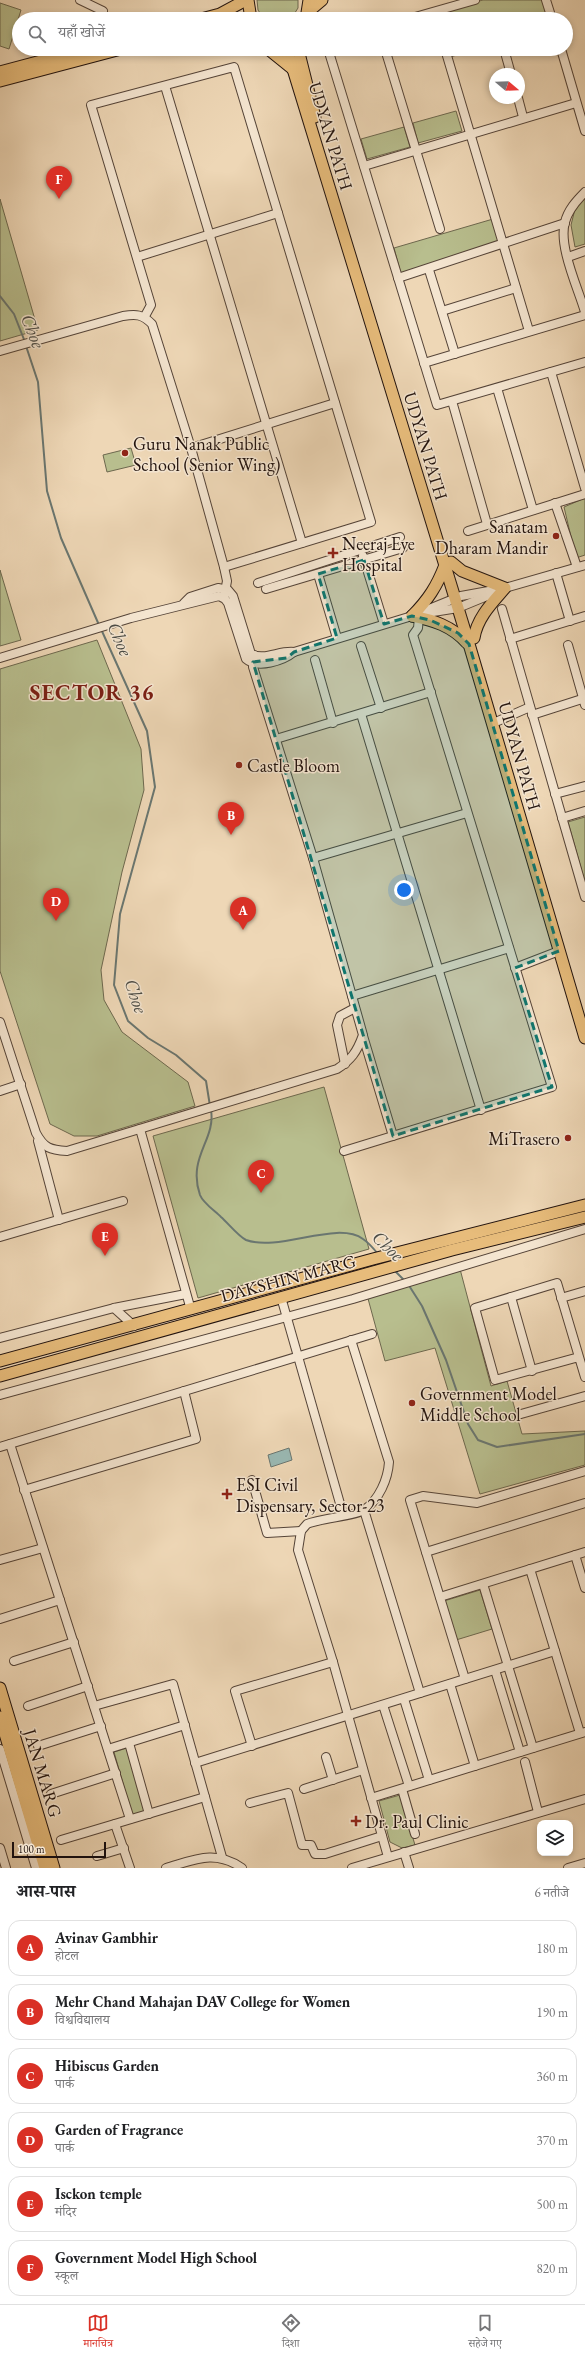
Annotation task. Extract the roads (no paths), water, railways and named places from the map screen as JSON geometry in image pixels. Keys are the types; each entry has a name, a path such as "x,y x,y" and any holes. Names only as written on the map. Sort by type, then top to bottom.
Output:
{"main road":[{"path":"224,12 247,0 250,12"},
{"path":"308,10 322,0"},
{"path":"0,72 60,56"},
{"path":"0,81 95,56"},
{"path":"277,56 294,70"},
{"name":"UDYAN PATH","path":"288,56 294,70 460,602 585,1038"},
{"name":"UDYAN PATH","path":"300,56 315,116 448,564"},
{"path":"448,564 467,574 505,588 480,620 471,641 445,625 415,616 436,588 448,564"},
{"name":"UDYAN PATH","path":"471,641 498,721 585,1014"},
{"name":"DAKSHIN MARG","path":"0,1361 134,1326 400,1252 585,1205"},
{"name":"DAKSHIN MARG","path":"0,1376 452,1250 585,1217"},
{"name":"JAN MARG","path":"0,1688 54,1868"},
{"name":"JAN MARG","path":"0,1717 45,1868"}],"street":[{"path":"80,0 103,11"},
{"path":"443,12 475,0"},
{"path":"546,0 550,12"},
{"path":"330,56 437,405 585,362"},
{"path":"387,56 440,229"},
{"path":"447,56 529,331"},
{"path":"506,56 509,68"},
{"path":"562,56 584,126"},
{"path":"145,316 152,305 91,105 234,66 371,522 224,567"},
{"path":"165,86 302,544"},
{"path":"364,166 523,117 576,103"},
{"path":"520,104 523,117"},
{"path":"424,363 585,313 564,241 565,223 573,204 585,192"},
{"path":"137,257 278,213"},
{"path":"398,278 429,270 502,243 565,223"},
{"path":"568,256 585,251"},
{"path":"429,270 455,354"},
{"path":"442,311 516,288"},
{"path":"0,351 123,316 136,314 145,316 152,324 191,448 224,567 225,593 243,654 246,659 254,659 285,651 294,652 581,566 555,503"},
{"path":"551,372 585,488"},
{"path":"497,388 533,510"},
{"path":"452,401 487,524"},
{"path":"191,448 336,403"},
{"path":"468,530 585,494"},
{"path":"258,583 400,537"},
{"path":"266,589 403,548"},
{"path":"360,550 384,624"},
{"path":"556,573 570,621"},
{"path":"318,574 337,638"},
{"path":"0,658 85,631 184,603 190,597 218,588 225,593"},
{"path":"502,610 562,818 584,888 585,897"},
{"path":"344,1151 552,1087 413,635 418,628 415,616"},
{"path":"510,639 585,616"},
{"path":"498,721 531,711 584,700 568,645"},
{"path":"361,646 381,708"},
{"path":"254,659 276,739 313,858 393,1136"},
{"path":"314,660 333,723"},
{"path":"276,739 333,723 431,692"},
{"path":"361,714 481,1110"},
{"path":"555,794 585,786"},
{"path":"562,818 585,811"},
{"path":"313,858 467,813"},
{"path":"352,996 509,948"},
{"path":"515,968 559,951"},
{"path":"345,1064 337,1025 340,1016 355,1008"},
{"path":"0,1022 36,1133 59,1220"},
{"path":"36,1133 43,1146 53,1150 67,1151 337,1069 345,1064 358,1050 363,1035"},
{"path":"0,1091 21,1084"},
{"path":"140,1129 191,1310"},
{"path":"0,1237 123,1201"},
{"path":"0,1395 287,1317 585,1229"},
{"path":"579,1357 495,1380 475,1308 557,1283 585,1377"},
{"path":"561,1298 585,1291"},
{"path":"0,1338 114,1308 186,1294"},
{"path":"281,1297 343,1514"},
{"path":"511,1297 532,1371"},
{"path":"114,1308 134,1326"},
{"path":"0,1447 372,1334"},
{"path":"351,1340 389,1462 388,1472 381,1490 364,1510 316,1520 307,1524 301,1531 298,1550 333,1662 388,1858"},
{"path":"24,1490 196,1439 184,1392"},
{"path":"521,1414 585,1396"},
{"path":"10,1444 130,1819"},
{"path":"465,1680 410,1500 423,1496 477,1503 585,1471"},
{"path":"252,1480 267,1533 301,1531"},
{"path":"426,1552 585,1503"},
{"path":"364,1510 420,1693"},
{"path":"0,1560 43,1548"},
{"path":"440,1597 585,1552"},
{"path":"575,1555 585,1588"},
{"path":"371,1798 582,1732 555,1652 530,1569"},
{"path":"483,1584 533,1748"},
{"path":"0,1619 60,1600"},
{"path":"14,1661 74,1642"},
{"path":"195,1763 555,1652"},
{"path":"252,1746 235,1691 333,1662"},
{"path":"495,1670 520,1752"},
{"path":"94,1706 173,1684 222,1857"},
{"path":"450,1684 475,1766"},
{"path":"28,1706 88,1686"},
{"path":"404,1699 430,1780"},
{"path":"383,1705 405,1788 415,1834"},
{"path":"108,1749 185,1725"},
{"path":"38,1746 101,1726"},
{"path":"129,1743 149,1814"},
{"path":"0,1749 36,1868"},
{"path":"326,1757 333,1780"},
{"path":"525,1762 538,1812"},
{"path":"304,1789 363,1770"},
{"path":"51,1794 116,1773"},
{"path":"250,1803 288,1792 302,1845 311,1845 315,1854 325,1854 382,1836"},
{"path":"62,1840 205,1796"},
{"path":"352,1868 585,1798"},
{"path":"115,1824 130,1868"},
{"path":"0,1848 6,1868"},
{"path":"97,1856 124,1848"},
{"path":"404,1852 410,1868"},
{"path":"166,1868 198,1858 222,1857 242,1868"},
{"path":"568,1868 585,1863"}],"water":[{"path":"289,1448 292,1460 271,1467 268,1455"}],"waterway":[{"name":"Choe","path":"0,296 14,314 25,342"},
{"name":"Choe","path":"26,346 38,382 47,491 61,538 99,625"},
{"name":"Choe","path":"101,629 147,731 155,787 120,914 114,985 128,1021 148,1038 176,1055 206,1081 210,1106"},
{"name":"Choe","path":"211,1110 210,1131 199,1159 197,1182 200,1195 204,1201 240,1236 246,1240 260,1243 291,1240 324,1234 352,1234 363,1239 378,1254"},
{"name":"Choe","path":"394,1270 405,1281"},
{"name":"Choe","path":"408,1284 422,1306 446,1360 468,1424 478,1440 497,1447 585,1434"}],"place":[{"name":"Government Model High School","path":"59,199"},
{"name":"Guru Nanak Public School (Senior Wing)","path":"125,453"},
{"name":"Sanatam Dharam Mandir","path":"556,536"},
{"name":"Neeraj Eye Hospital","path":"333,553"},
{"name":"Castle Bloom","path":"239,765"},
{"name":"Mehr Chand Mahajan DAV College for Women","path":"231,835"},
{"name":"Garden of Fragrance","path":"56,921"},
{"name":"Avinav Gambhir","path":"243,930"},
{"name":"MiTrasero","path":"568,1138"},
{"name":"Hibiscus Garden","path":"261,1193"},
{"name":"Isckon temple","path":"105,1256"},
{"name":"Government Model Middle School","path":"412,1403"},
{"name":"ESI Civil Dispensary, Sector-23","path":"227,1494"},
{"name":"Dr. Paul Clinic","path":"356,1821"}],"district":[{"name":"SECTOR 36","path":"92,692"}]}
